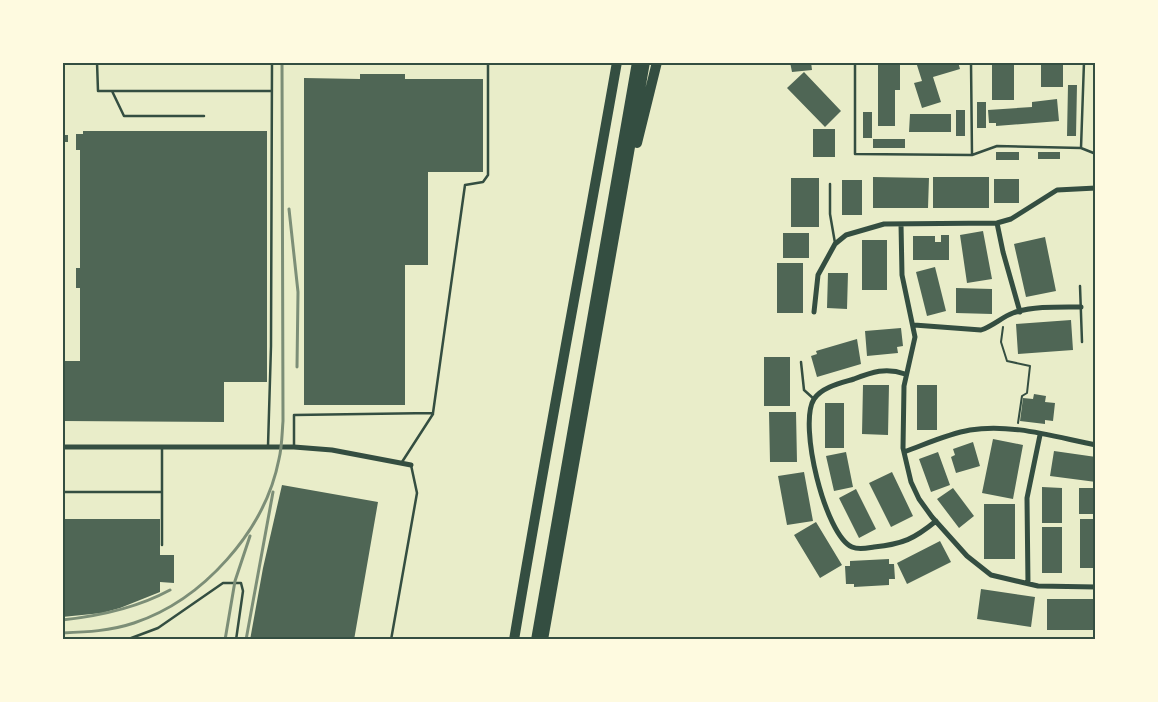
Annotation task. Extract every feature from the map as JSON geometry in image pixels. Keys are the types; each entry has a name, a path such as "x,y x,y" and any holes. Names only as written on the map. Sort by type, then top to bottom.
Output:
{"highway":[{"path":"514,640 543,464 557,402 617,62"},
{"path":"536,640 637,62"},
{"path":"543,640 645,62"},
{"path":"624,188 645,115 657,62"}],"street":[{"path":"814,312 818,275 835,244 846,236 860,230 884,224 997,222 1011,219 1057,190 1096,188"},
{"path":"997,222 1003,252 1020,312"},
{"path":"901,224 902,275 914,325 913,348 905,374 902,427 904,452 911,482 919,499 936,521 976,565 991,574 1028,584 1096,587"},
{"path":"914,325 981,330 990,327 1013,313 1081,307"},
{"path":"905,374 894,370 874,371 824,390 814,400 808,422 811,451 830,520 843,541 851,547 864,549 898,544 919,535 936,521"},
{"path":"904,452 970,430 999,428 1096,445"},
{"path":"1028,584 1027,498 1040,435"},
{"path":"62,447 294,447 332,450 411,465"}],"lane":[{"path":"97,62 98,91 272,91"},
{"path":"268,447 271,346 272,62"},
{"path":"402,463 433,413 465,186 483,182 488,176 488,62"},
{"path":"855,62 855,154 972,155 997,146 1081,148 1096,154"},
{"path":"971,62 972,155"},
{"path":"1081,148 1084,62"},
{"path":"112,91 124,116 204,116"},
{"path":"830,184 830,214 835,244"},
{"path":"1080,286 1082,342"},
{"path":"801,362 804,390 814,400"},
{"path":"294,447 294,416 433,413"},
{"path":"162,447 162,545"},
{"path":"391,640 417,493 411,465"},
{"path":"62,492 162,492"},
{"path":"126,640 158,628 223,583 235,581 241,583 243,591 236,640"}],"path":[{"path":"1003,326 1001,342 1007,361 1014,364 1028,365 1030,368 1027,391 1022,396 1018,420"}],"building":[{"path":"790,62 811,62 812,70 792,72"},
{"path":"878,62 900,62 900,90 895,90 895,126 878,126"},
{"path":"916,62 958,62 960,69 933,77 941,102 922,108 914,83 922,81"},
{"path":"992,62 1014,62 1014,100 992,100"},
{"path":"1041,62 1063,62 1063,87 1041,87"},
{"path":"804,72 841,111 825,127 787,88"},
{"path":"360,74 405,74 405,79 483,79 483,172 428,172 428,265 405,265 405,405 304,405 304,78 360,79"},
{"path":"1068,85 1077,85 1076,136 1067,136"},
{"path":"1057,99 1059,121 996,126 996,123 989,123 988,110 1032,107 1032,102"},
{"path":"977,102 986,102 986,128 977,128"},
{"path":"956,110 965,110 965,136 956,136"},
{"path":"863,112 872,112 872,138 863,138"},
{"path":"910,114 951,114 951,132 909,132"},
{"path":"813,129 835,129 835,157 813,157"},
{"path":"83,131 267,131 267,382 224,382 224,422 63,421 63,361 80,361 80,288 76,288 76,268 80,268 80,150 76,150 76,134 83,134"},
{"path":"62,135 68,135 68,142 62,142"},
{"path":"873,139 905,139 905,148 873,148"},
{"path":"996,152 1019,152 1019,160 996,160"},
{"path":"1038,152 1060,152 1060,159 1038,159"},
{"path":"873,177 929,178 928,208 873,208"},
{"path":"933,177 989,177 989,208 933,208"},
{"path":"791,178 819,178 819,227 791,227"},
{"path":"994,179 1019,179 1019,203 994,203"},
{"path":"842,180 862,180 862,215 842,215"},
{"path":"983,231 992,279 967,283 960,235"},
{"path":"783,233 809,233 809,258 783,258"},
{"path":"941,235 949,235 949,260 913,260 913,236 935,236 935,242 941,242"},
{"path":"1045,237 1056,291 1026,297 1014,244"},
{"path":"862,240 887,240 887,290 862,290"},
{"path":"777,263 803,263 803,313 777,313"},
{"path":"935,267 946,311 927,316 916,272"},
{"path":"828,273 848,273 847,309 827,308"},
{"path":"1093,287 1096,287 1096,342 1093,342"},
{"path":"956,288 992,289 992,314 956,313"},
{"path":"1071,320 1073,350 1018,354 1016,324"},
{"path":"901,328 903,346 897,347 898,353 867,356 865,331"},
{"path":"857,339 861,364 817,377 811,356 817,354 816,351"},
{"path":"764,357 790,357 790,406 764,406"},
{"path":"863,385 889,385 888,435 862,434"},
{"path":"917,385 937,385 937,430 917,430"},
{"path":"1034,394 1046,396 1045,402 1055,403 1053,421 1045,420 1045,424 1020,421 1023,398 1033,399"},
{"path":"825,403 844,403 844,448 825,448"},
{"path":"769,412 796,412 797,462 770,462"},
{"path":"993,439 1023,445 1013,499 982,493"},
{"path":"973,442 980,466 956,473 951,457 955,455 953,449"},
{"path":"1054,451 1096,457 1096,482 1050,476"},
{"path":"846,452 853,487 834,491 826,456"},
{"path":"938,452 950,485 931,492 919,459"},
{"path":"804,472 813,521 787,525 778,476"},
{"path":"892,472 913,516 891,527 869,483"},
{"path":"282,485 378,502 354,640 250,640 263,568"},
{"path":"1042,487 1062,488 1062,523 1042,523"},
{"path":"953,488 974,516 959,528 937,499"},
{"path":"1079,488 1096,488 1096,514 1079,514"},
{"path":"856,489 876,529 859,538 839,498"},
{"path":"984,504 1015,504 1015,559 984,559"},
{"path":"62,519 160,519 160,555 174,555 174,583 160,582 160,592 120,608 102,613 62,617"},
{"path":"1080,519 1096,519 1096,568 1080,568"},
{"path":"816,522 842,565 820,578 794,535"},
{"path":"1042,527 1062,527 1062,573 1042,573"},
{"path":"940,541 951,562 907,584 897,563"},
{"path":"889,559 889,564 894,564 895,579 889,579 889,585 854,587 854,584 846,584 845,566 850,566 850,561"},
{"path":"981,589 1035,597 1031,627 977,619"},
{"path":"1047,599 1096,599 1096,630 1047,630"}],"railway":[{"path":"62,633 98,631 125,626 159,612 184,598 207,580 227,559 245,536 260,512 272,486 280,454 283,421 282,62"},
{"path":"289,209 298,292 297,367"},
{"path":"246,640 273,492"},
{"path":"225,640 235,581 250,536"},
{"path":"62,620 118,610 145,602 170,590"}]}
